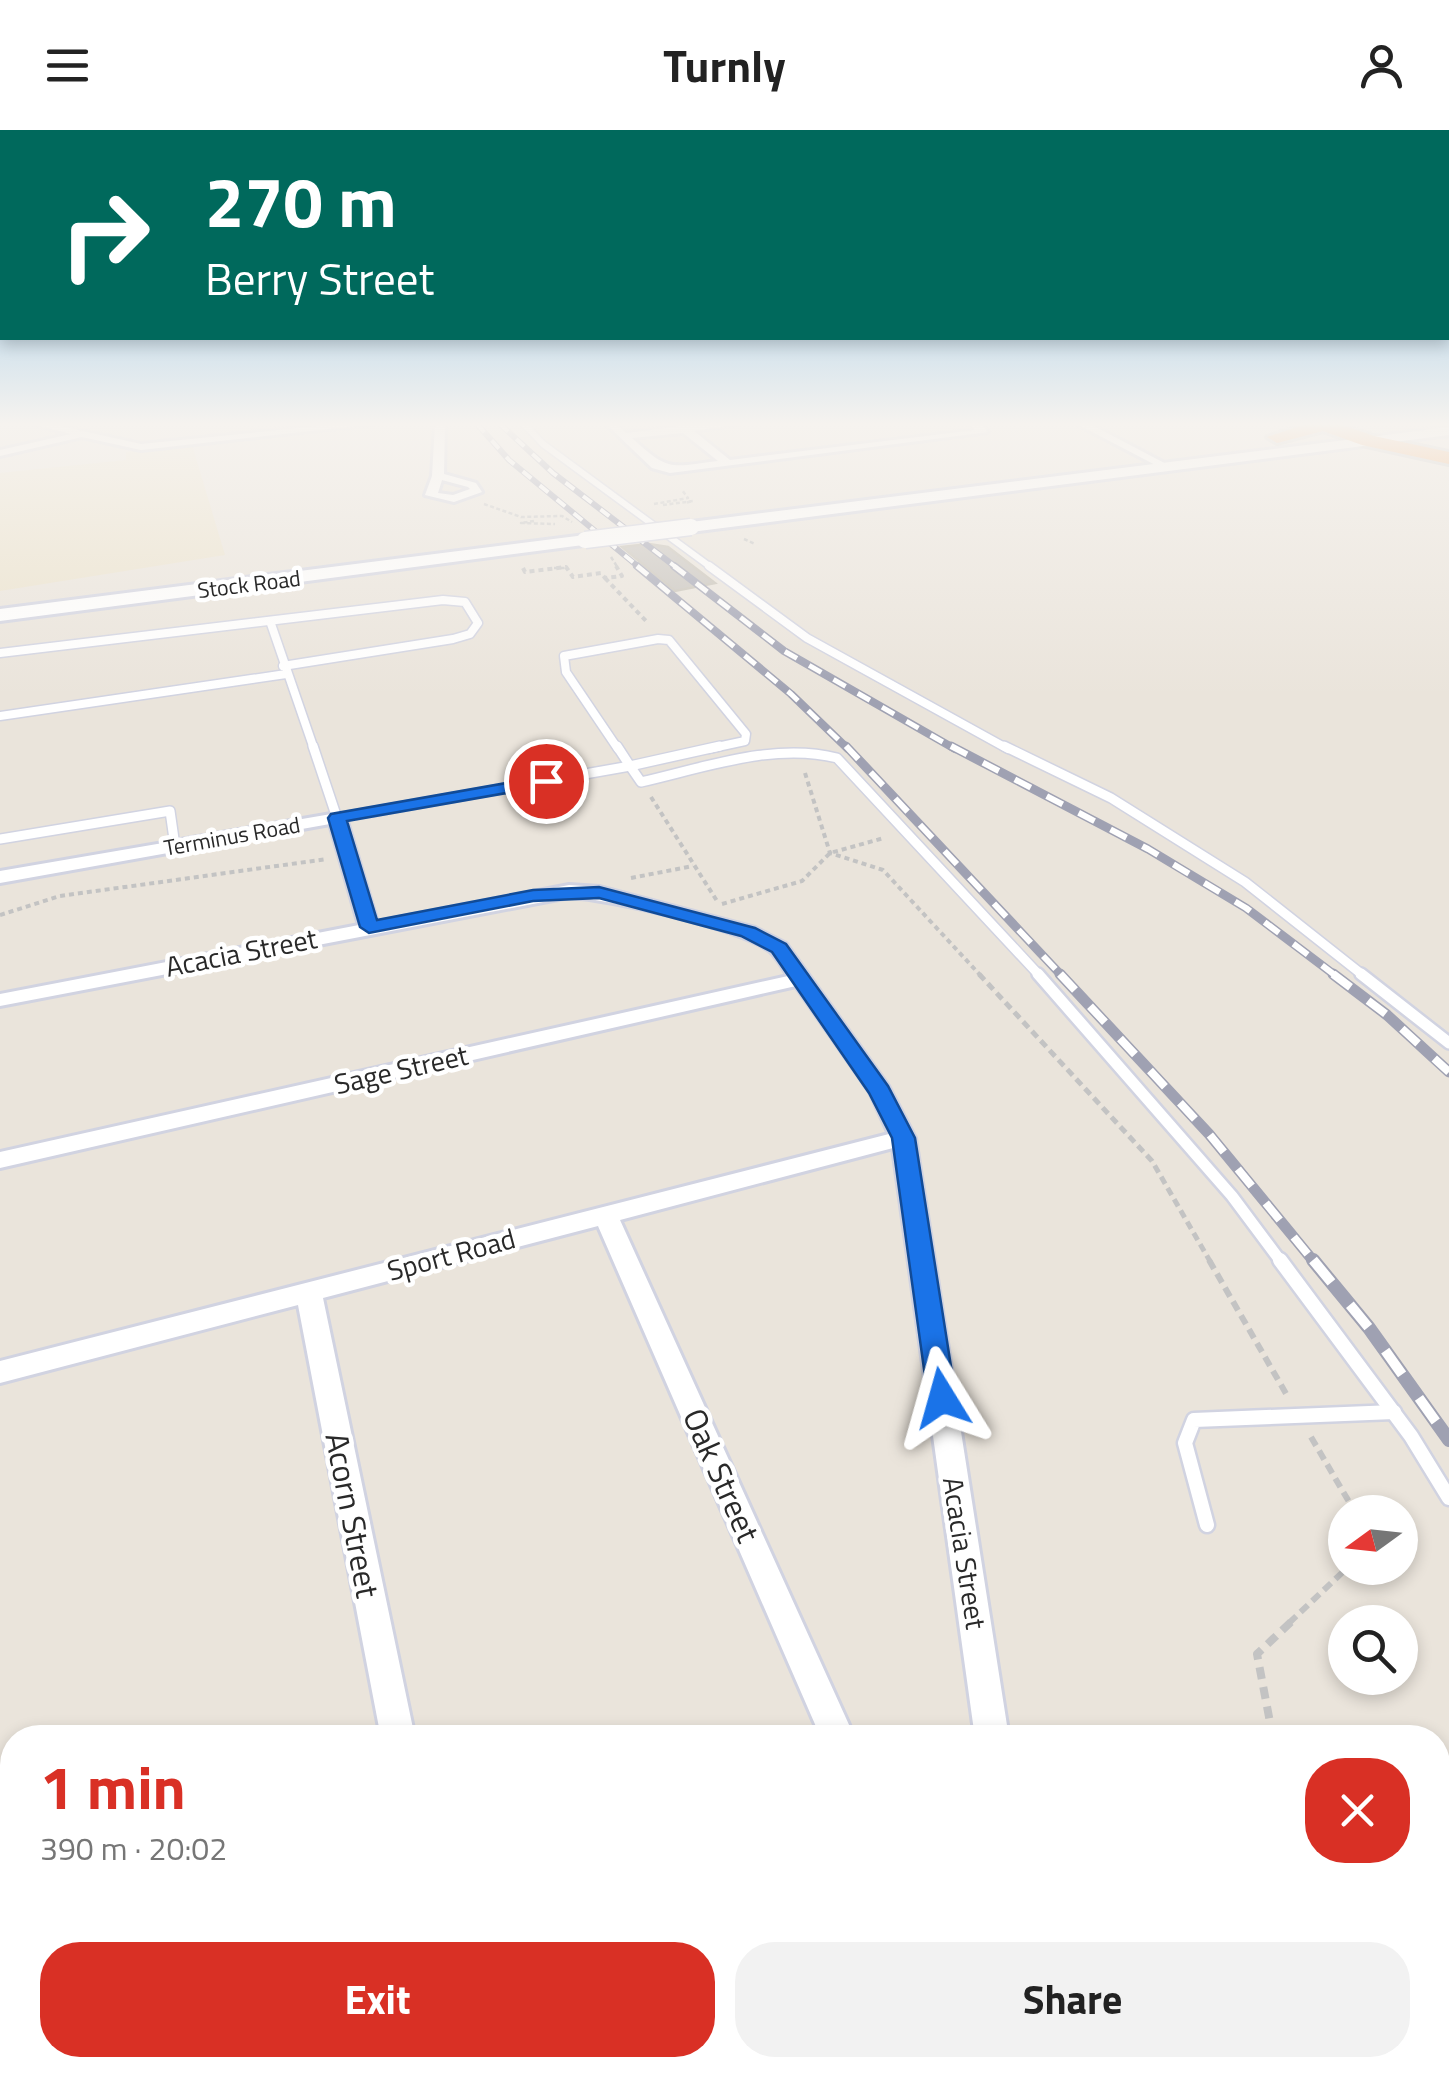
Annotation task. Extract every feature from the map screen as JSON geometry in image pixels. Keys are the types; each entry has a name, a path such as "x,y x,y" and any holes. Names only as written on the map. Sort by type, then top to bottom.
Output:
{"main road":[{"name":"Stock Road","path":"0,599 703,515"},
{"name":"Stock Road","path":"680,518 710,515"},
{"name":"Stock Road","path":"0,614 572,532"}],"street":[{"name":"Terminus Road","path":"0,877 337,818"},
{"path":"337,818 369,927"},
{"name":"Acacia Street","path":"0,1000 533,896 599,892 748,932 779,948 880,1092 903,1138 990,1725"},
{"name":"Sage Street","path":"0,1160 801,979"},
{"name":"Sport Road","path":"0,1372 903,1138"},
{"name":"Oak Street","path":"606,1213 832,1725"},
{"name":"Acorn Street","path":"309,1292 395,1725"}],"lane":[{"path":"640,515 807,638 1030,761 1111,798 1211,861 1352,964 1449,1043"},
{"path":"0,652 443,600 465,602 478,623 470,634 453,640 0,716"},
{"path":"270,621 337,818"},
{"path":"630,766 733,746 747,737 669,640 564,656 566,672 630,766 641,782 778,754 810,753 837,758 1056,993 1232,1196 1394,1412 1449,1498"},
{"name":"Terminus Road","path":"337,818 630,766"},
{"path":"0,839 170,811 175,846"},
{"path":"1208,1525 1185,1443 1189,1425 1200,1418 1300,1418 1394,1412"}],"path":[{"path":"515,515 567,517 521,523 552,521 572,532"},
{"path":"676,515 680,518"},
{"path":"605,578 622,576 610,558"},
{"path":"571,574 573,577 601,573 650,626"},
{"path":"810,753 802,762 830,853"},
{"path":"641,782 719,904 802,881 830,853 906,832"},
{"path":"830,853 883,870 1152,1161 1345,1495"},
{"path":"0,914 60,896 348,856"},
{"path":"1271,1725 1257,1654 1329,1585"}],"shaded area":[{"path":"0,515 213,515 225,555 0,591"}],"building":[{"path":"622,547 668,547 715,583 675,591"}],"railway":[{"path":"575,515 640,568"},
{"path":"608,515 677,568"},
{"path":"637,566 791,694 848,749"},
{"path":"674,566 784,651 955,749"},
{"path":"846,746 1062,976"},
{"path":"951,746 1148,849 1246,908 1336,976"},
{"path":"1060,974 1209,1134 1315,1263"},
{"path":"1333,974 1387,1015 1449,1072"},
{"path":"1313,1260 1369,1328 1449,1440"}],"route":[{"path":"546,781 337,818 369,927 533,896 599,892 748,932 779,948 880,1092 903,1138 942,1398"}]}
